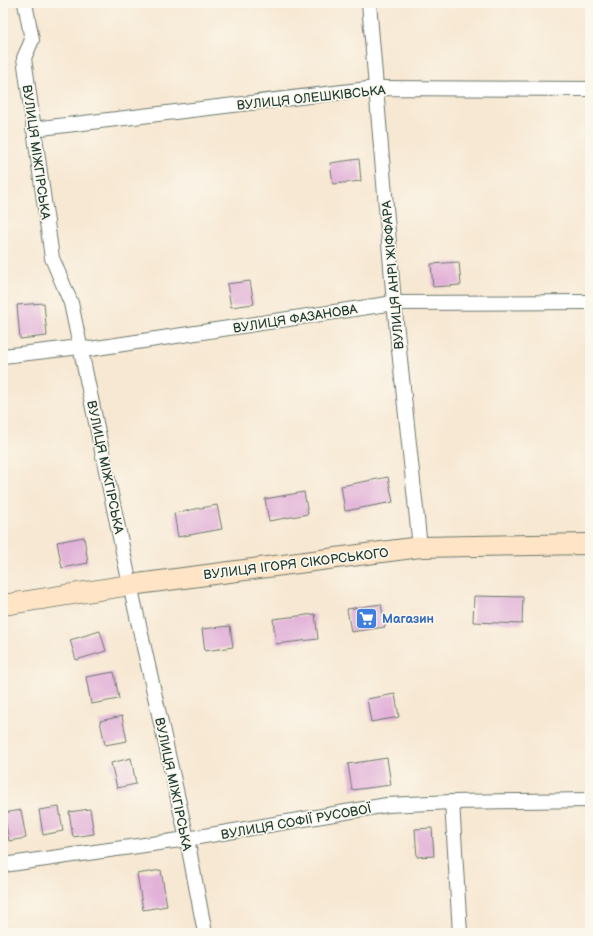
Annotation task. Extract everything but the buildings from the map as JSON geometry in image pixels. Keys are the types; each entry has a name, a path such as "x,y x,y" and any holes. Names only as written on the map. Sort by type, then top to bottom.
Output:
{"main road":[{"name":"ВУЛИЦЯ ІГОРЯ СІКОРСЬКОГО","path":"3,605 130,585 420,547 590,544"}],"street":[{"name":"ВУЛИЦЯ МІЖГІРСЬКА","path":"25,3 32,40 24,58 52,258 71,303 130,585 187,840 205,933"},
{"name":"ВУЛИЦЯ АНРІ ЖІФФАРА","path":"370,3 394,303 420,547"},
{"name":"ВУЛИЦЯ ОЛЕШКІВСЬКА","path":"33,129 376,88 590,89"},
{"name":"ВУЛИЦЯ ФАЗАНОВА","path":"3,356 80,347 90,349 394,303 590,302"},
{"name":"ВУЛИЦЯ СОФІЇ РУСОВОЇ","path":"3,865 187,840 387,805 452,802 590,800"},
{"path":"452,802 460,933"}],"place":[{"name":"Магазин","path":"367,618"}]}
